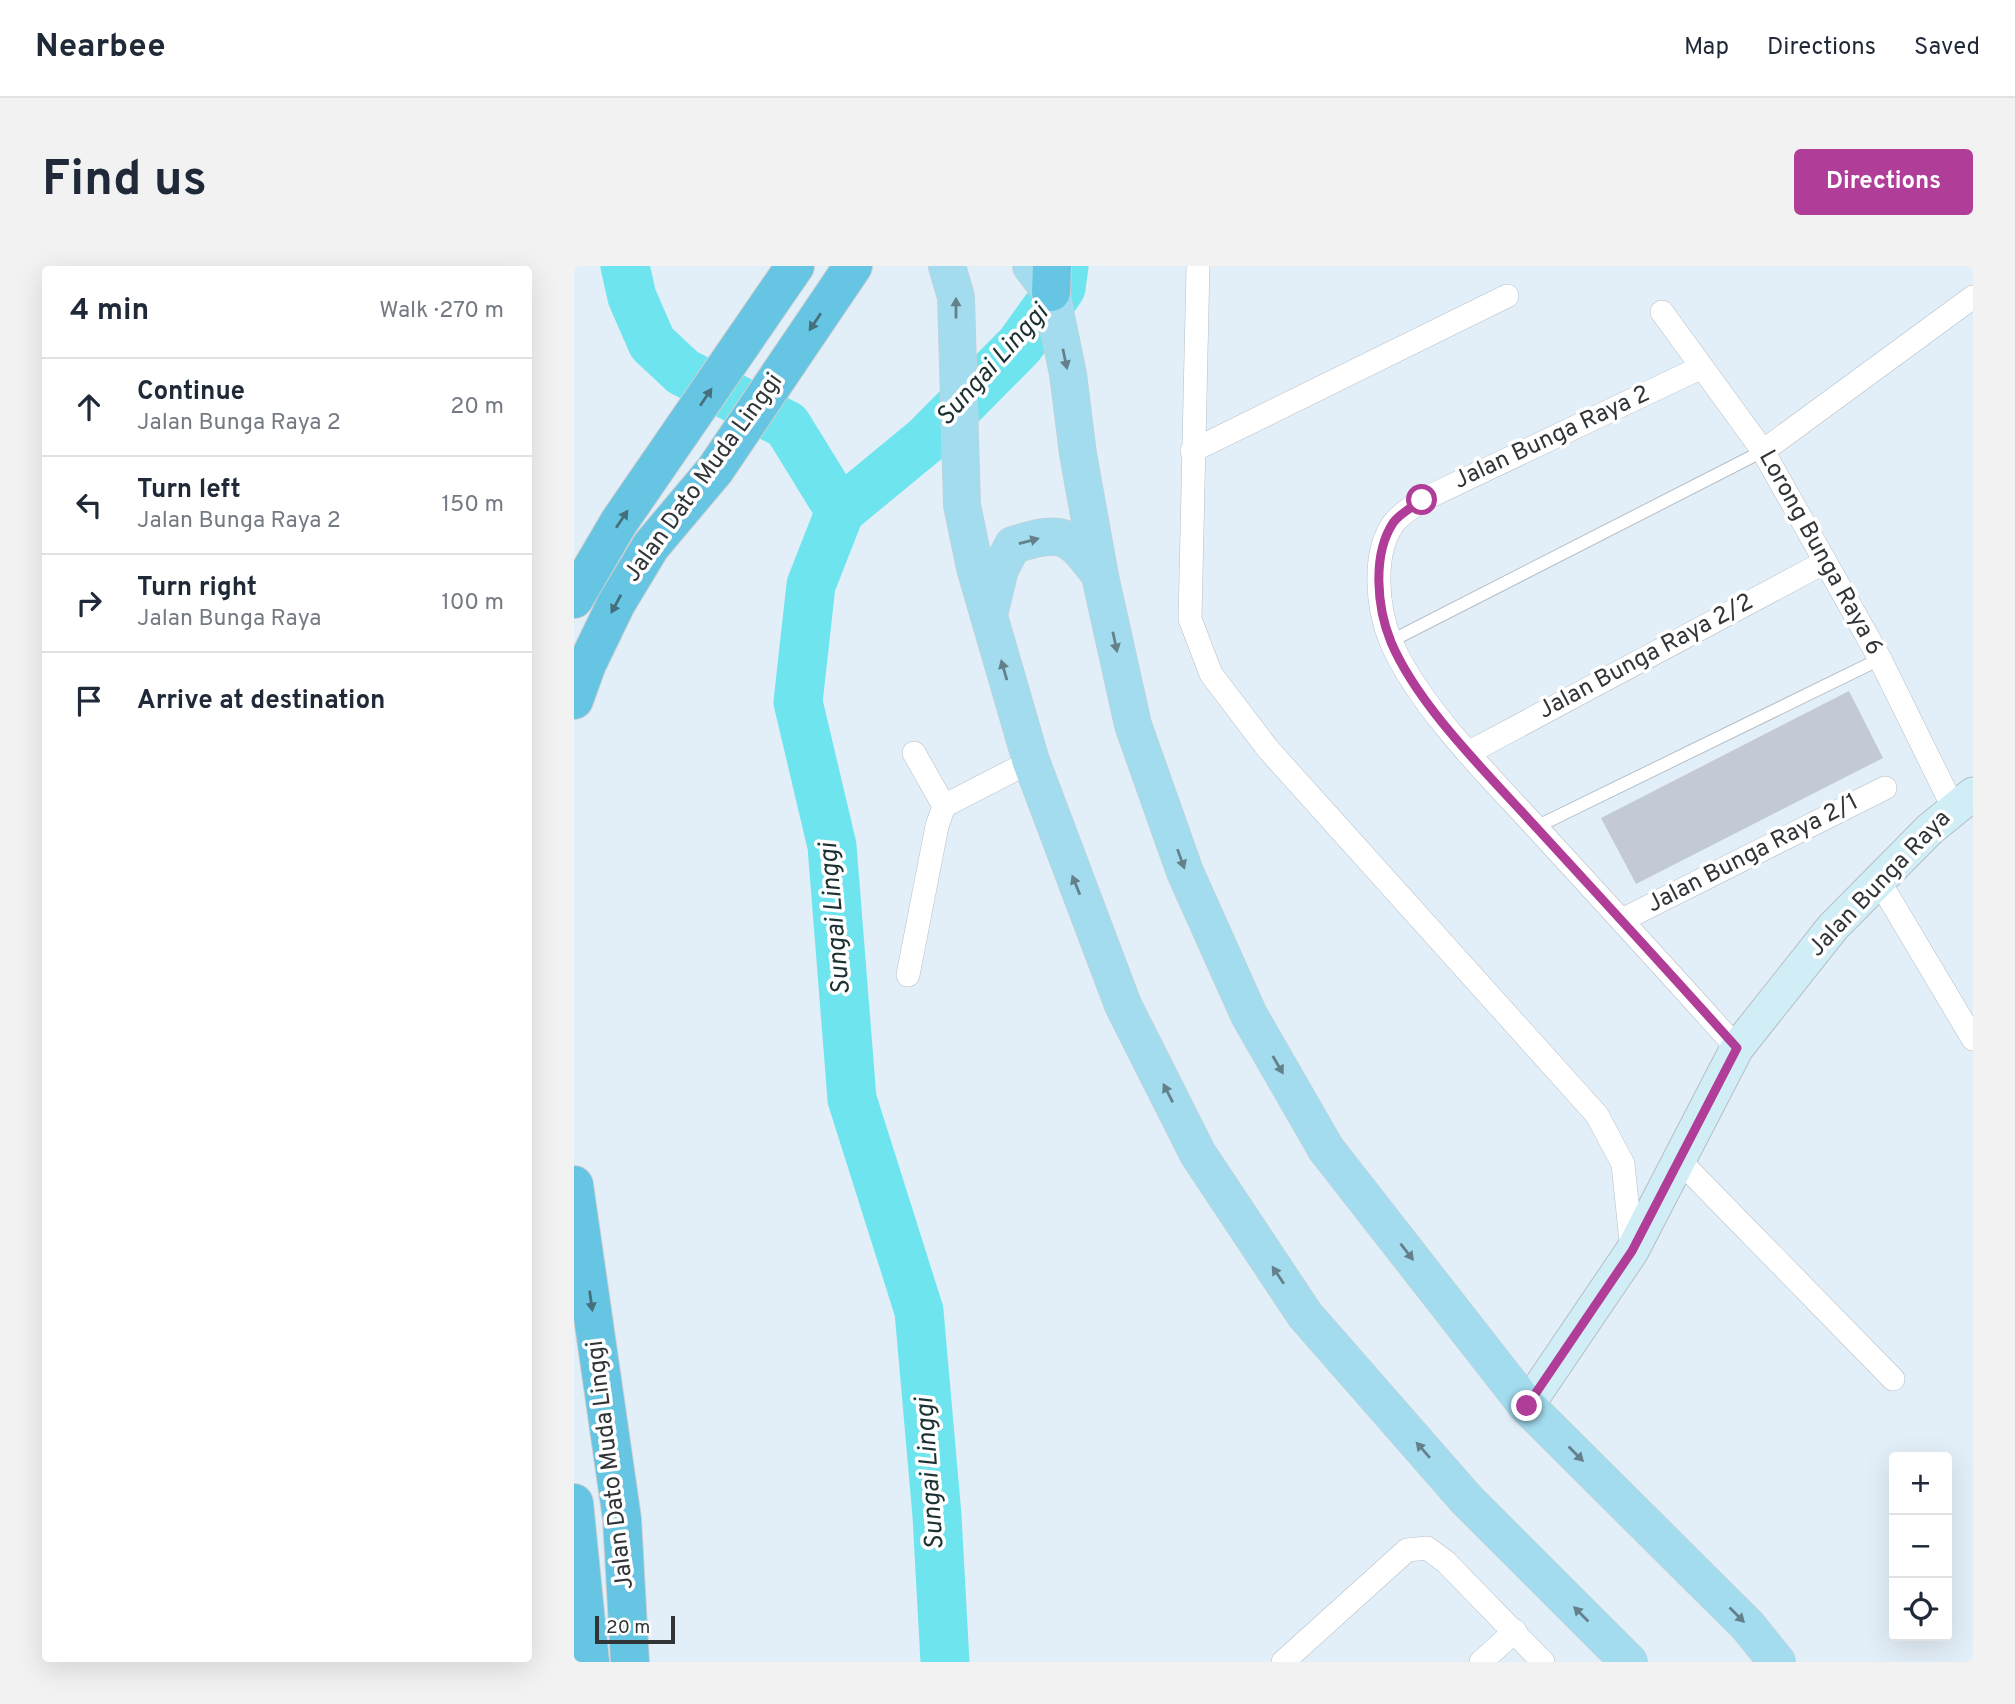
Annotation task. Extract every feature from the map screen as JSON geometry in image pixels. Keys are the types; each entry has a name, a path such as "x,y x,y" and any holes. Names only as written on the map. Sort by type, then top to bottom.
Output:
{"highway":[{"name":"Jalan Dato Muda Linggi","path":"574,599 619,522 795,266"},
{"name":"Jalan Dato Muda Linggi","path":"574,700 587,664 616,604 651,546 715,470 853,266"},
{"name":"Jalan Dato Muda Linggi","path":"574,1185 622,1519 631,1662"},
{"name":"Jalan Dato Muda Linggi","path":"574,1503 590,1662"}],"main road":[{"path":"947,266 956,297 962,505 989,616 1031,761 1123,1005 1206,1166 1305,1315 1466,1499 1629,1662"},
{"path":"1045,275 1068,374 1078,454 1100,576 1133,725 1185,872 1249,1015 1326,1149 1527,1406 1748,1626 1777,1662"},
{"path":"989,616 1000,569 1013,545 1037,538 1059,536 1075,543 1100,576"}],"street":[{"path":"1198,266 1190,619 1211,674 1268,749 1597,1115 1623,1164 1632,1251"},
{"path":"1192,451 1507,296"},
{"path":"1763,451 1973,297"},
{"name":"Lorong Bunga Raya 6","path":"1662,312 1763,451 1963,801"},
{"name":"Jalan Bunga Raya 2","path":"1702,367 1422,500 1394,523 1383,548 1379,576 1380,604 1391,641 1413,682 1468,753 1737,1048"},
{"name":"Jalan Bunga Raya 2/2","path":"1468,753 1825,562"},
{"path":"914,753 944,806"},
{"path":"908,975 937,826 944,806 1031,761"},
{"name":"Jalan Bunga Raya 2/1","path":"1622,920 1885,788"},
{"name":"Jalan Bunga Raya","path":"1527,1406 1632,1251 1737,1048 1833,927 1963,801"},
{"path":"1879,881 1973,1038"},
{"path":"1679,1160 1893,1379"},
{"path":"1283,1662 1407,1550 1427,1548 1446,1562 1543,1662"},
{"path":"1481,1662 1515,1631"}],"lane":[{"path":"1391,641 1763,451"},
{"path":"1536,827 1880,659"}],"building":[{"path":"1849,691 1883,758 1636,884 1601,818"}],"waterway":[{"path":"625,266 632,297 652,343 683,372 787,425 840,511"},
{"name":"Sungai Linggi","path":"945,1662 937,1516 919,1311 852,1099 832,846 798,702 811,585 840,511 926,440 1020,345 1061,288 1064,266"}],"route":[{"path":"1422,500 1394,523 1383,548 1379,576 1380,604 1391,641 1413,682 1468,753 1737,1048 1632,1251 1527,1406"}]}
